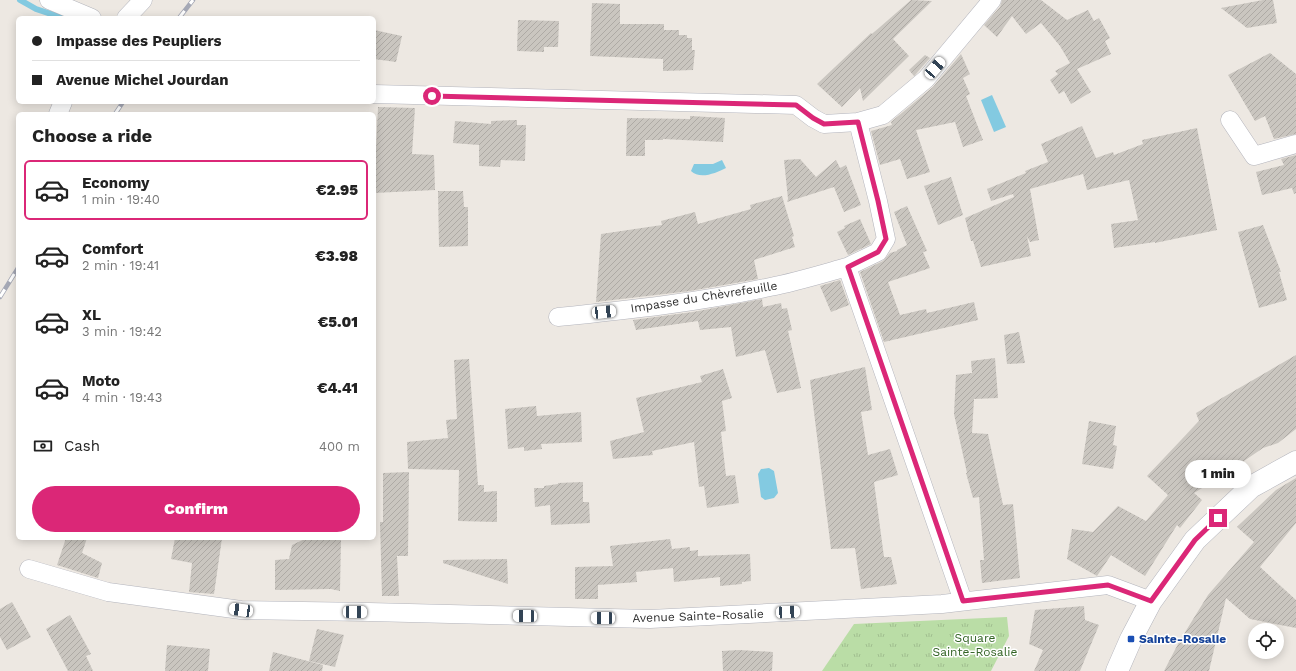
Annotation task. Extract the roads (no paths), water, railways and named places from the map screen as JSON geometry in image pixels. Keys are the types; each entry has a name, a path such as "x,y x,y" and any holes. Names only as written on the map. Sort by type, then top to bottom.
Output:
{"street":[{"path":"49,0 87,16"},
{"path":"128,16 143,0"},
{"path":"376,94 796,105 813,118 824,124 858,122 883,115 926,79 992,0"},
{"path":"1230,120 1254,156 1296,144"},
{"name":"Impasse du Chèvrefeuille","path":"558,317 620,311 771,287 848,267 878,252 886,239 858,122"},
{"path":"848,267 963,601"},
{"path":"1117,671 1131,639 1151,601 1195,540 1251,487 1296,462"},
{"name":"Avenue Sainte-Rosalie","path":"29,569 108,592 241,610 650,620 942,604 1108,585 1151,601"}],"water":[{"path":"992,95 1006,127 994,132 981,100"},
{"path":"722,160 726,168 713,174 699,175 691,171 694,164 713,164"},
{"path":"769,468 774,471 778,493 774,498 765,500 761,497 758,474 761,469"}],"waterway":[{"path":"20,0 36,9 57,16"}],"railway":[{"path":"181,16 193,0"},
{"path":"116,112 122,104"},
{"path":"0,297 16,271"}],"place":[{"name":"Sainte-Rosalie","path":"1131,639"}],"park label":[{"name":"Square Sainte-Rosalie","path":"975,645"}]}
